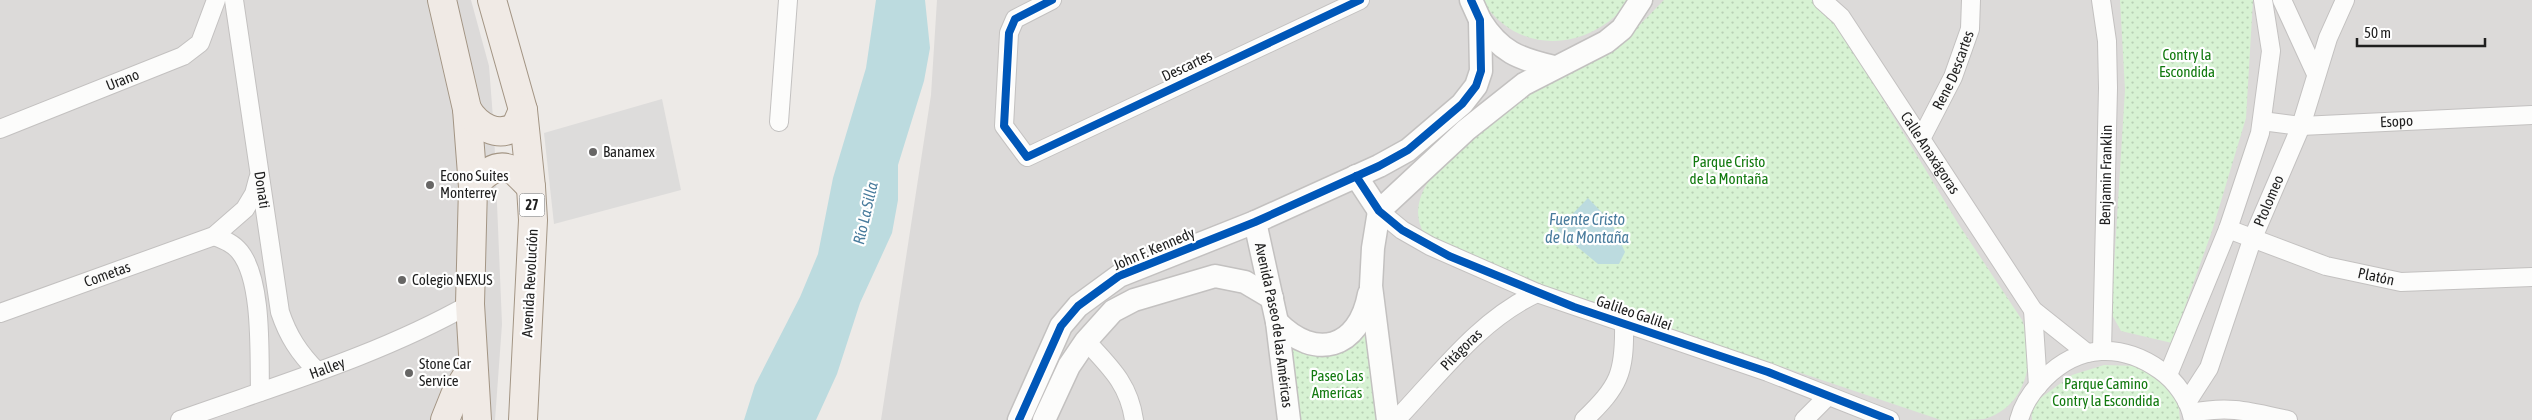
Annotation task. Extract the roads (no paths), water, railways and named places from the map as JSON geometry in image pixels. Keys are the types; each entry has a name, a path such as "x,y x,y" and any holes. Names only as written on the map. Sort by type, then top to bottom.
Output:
{"main road":[{"path":"442,0 467,109 473,187 470,304 476,420"},
{"name":"Avenida Revolución","path":"492,0 523,110 533,220 523,419"},
{"path":"467,109 478,123 495,131 508,130 516,126 523,110"},
{"path":"473,187 491,171 505,168 515,172 530,187"},
{"path":"445,420 455,395 474,366"}],"street":[{"path":"779,122 788,0"},
{"name":"Descartes","path":"1052,0 1015,19 1009,33 1004,126 1027,157 1360,0"},
{"path":"1388,420 1371,286 1373,248 1379,211 1466,130 1524,84 1606,42 1622,30 1642,0"},
{"name":"Calle Anaxágoras","path":"1822,0 1841,17 2033,310 2094,352"},
{"name":"Rene Descartes","path":"1922,138 1953,77 1970,28 1971,0"},
{"name":"Benjamin Franklin","path":"2094,352 2108,88 2107,41 2101,0"},
{"name":"Ptolomeo","path":"2168,376 2228,229 2260,133 2272,51 2263,0"},
{"path":"2282,0 2316,74"},
{"name":"Ptolomeo","path":"2190,412 2209,368 2252,240 2301,126 2328,38 2345,0"},
{"name":"Urano","path":"0,129 183,56 200,42 225,1"},
{"name":"Donati","path":"225,1 259,176 280,312 286,330 297,350 317,371"},
{"path":"1475,10 1489,34 1503,49 1533,62 1554,67"},
{"name":"Avenida Paseo de las Américas","path":"1289,420 1272,298 1255,222 1379,166 1408,150 1462,104 1476,86 1481,71 1475,10"},
{"name":"Esopo","path":"2262,121 2301,126 2532,115"},
{"name":"Cometas","path":"0,314 214,236 245,209 254,194 259,176"},
{"path":"1356,176 1379,211"},
{"name":"Galileo Galilei","path":"1379,211 1402,230 1430,246 1537,293 1768,372 1827,397 1890,420"},
{"name":"John F. Kennedy","path":"1019,420 1045,357 1061,326 1078,306 1119,276 1255,222"},
{"name":"Platón","path":"2228,229 2252,240 2326,266 2401,282 2532,276"},
{"path":"214,236 230,242 240,252 253,280 259,326 260,392"},
{"path":"1044,420 1069,366 1086,342 1114,311 1134,300 1215,276 1230,278 1252,285 1272,298"},
{"path":"1276,322 1303,343 1321,347 1339,341 1353,331 1362,319 1371,286"},
{"name":"Pitágoras","path":"1396,420 1490,320 1509,307 1537,293"},
{"name":"Halley","path":"180,420 317,371 440,321 470,304"},
{"name":"Calle Anaxágoras","path":"2033,310 2038,386"},
{"path":"1584,420 1607,398 1620,375 1625,354 1624,324"},
{"path":"1086,342 1113,370 1125,387 1134,420"},
{"path":"2017,420 2026,401 2038,386 2064,363 2094,352 2122,352 2144,358 2168,376 2190,412 2216,408 2233,408 2288,420"},
{"path":"1804,420 1827,397"}],"water":[{"name":"Río La Silla","path":"876,0 925,0 930,48 924,81 898,165 898,200 892,233 860,303 837,374 816,420 744,420 755,385 800,297 818,254 833,178 866,68"},
{"name":"Fuente Cristo de la Montaña","path":"1588,198 1611,222 1625,252 1619,264 1598,264 1557,230"}],"place":[{"name":"Banamex","path":"593,152"},
{"name":"Econo Suites Monterrey","path":"430,185"},
{"name":"Colegio NEXUS","path":"402,280"},
{"name":"Stone Car Service","path":"409,373"}],"park label":[{"name":"Contry la Escondida","path":"2187,64"},
{"name":"Parque Cristo de la Montaña","path":"1729,170"},
{"name":"Paseo Las Americas","path":"1337,384"},
{"name":"Parque Camino Contry la Escondida","path":"2106,392"}]}
